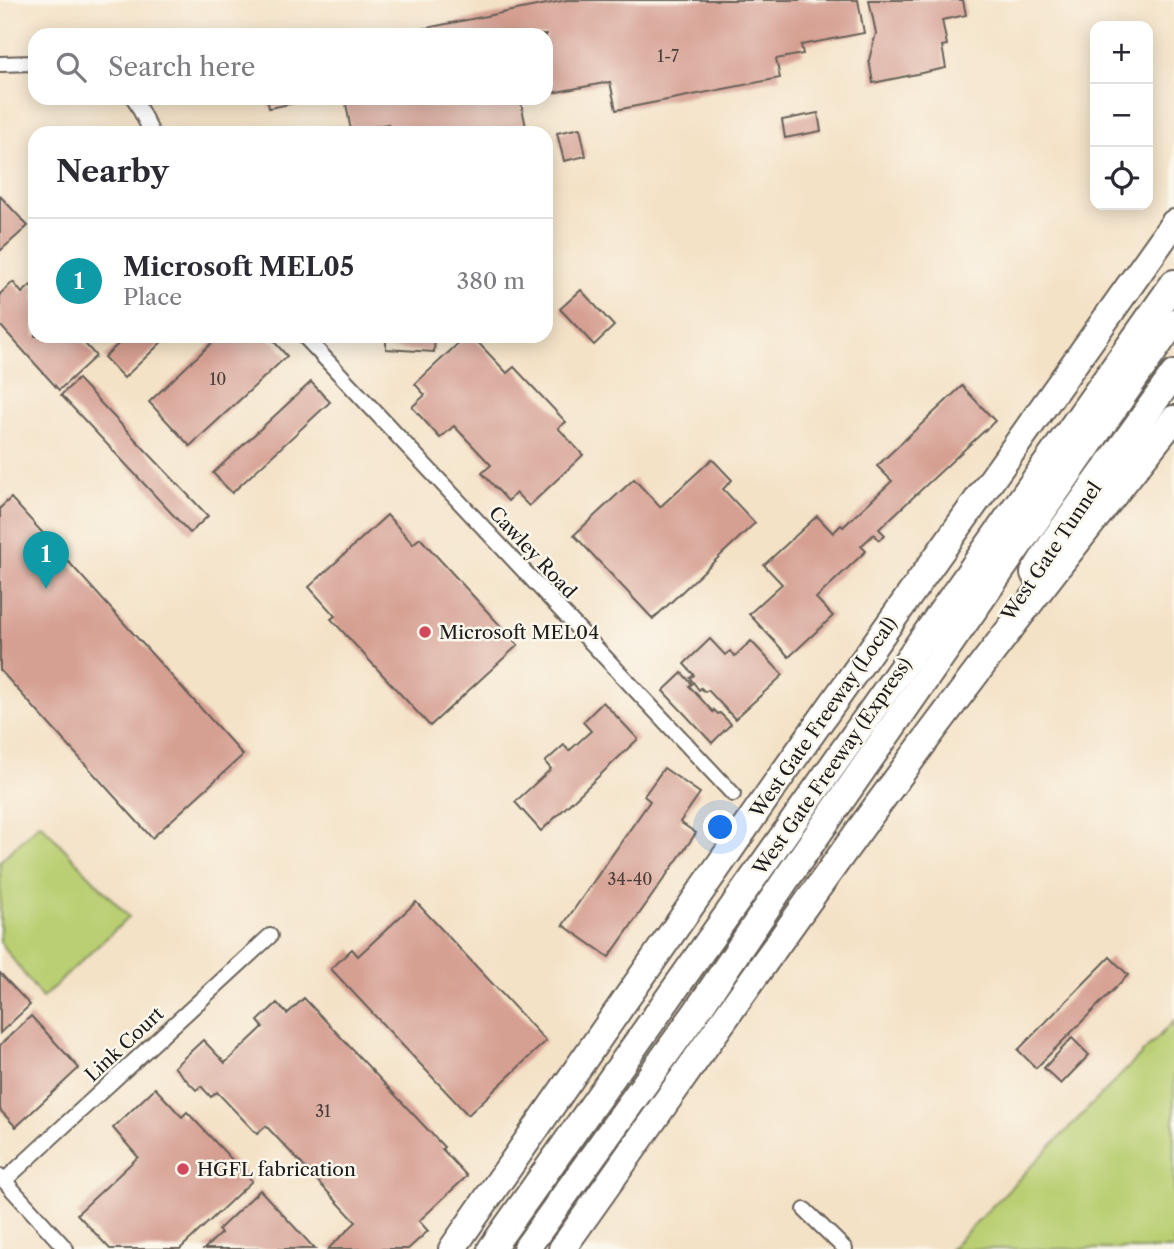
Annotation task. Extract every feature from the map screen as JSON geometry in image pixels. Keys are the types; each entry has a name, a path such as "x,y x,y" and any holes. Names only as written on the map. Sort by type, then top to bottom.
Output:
{"highway":[{"name":"West Gate Freeway (Local)","path":"453,1249 785,771 1174,223"},
{"name":"West Gate Freeway (Express)","path":"491,1249 1174,283"},
{"name":"West Gate Freeway (Express)","path":"526,1249 697,1011 1174,322"},
{"name":"West Gate Tunnel","path":"933,732 1056,538 1174,374"},
{"path":"562,1249 822,882 1091,523 1174,419"}],"street":[{"path":"0,64 28,63"},
{"path":"138,105 148,126"},
{"name":"Cawley Road","path":"311,343 733,794"},
{"name":"Link Court","path":"2,1179 270,936"},
{"path":"2,1179 66,1249"},
{"path":"805,1210 845,1249"}],"green space":[{"path":"40,823 129,917 42,998 0,942 0,861"},
{"path":"1174,1021 1174,1249 950,1249"}],"building":[{"path":"567,0 858,0 864,33 801,45 803,54 776,59 780,78 616,110 610,82 553,93 553,28 426,28"},
{"path":"869,0 963,0 966,15 942,20 947,45 942,46 946,68 873,83 869,60 876,33"},
{"path":"346,105 521,105 526,126 388,124 350,126"},
{"path":"818,113 821,131 785,138 782,120"},
{"path":"580,128 586,156 564,161 557,133"},
{"path":"0,196 28,226 0,251"},
{"path":"13,282 22,293 28,288 28,343 84,343 96,356 59,390 0,325 0,294"},
{"path":"581,290 614,326 594,345 560,309"},
{"path":"119,343 161,343 124,378 104,357"},
{"path":"212,343 275,343 287,356 190,446 149,402"},
{"path":"386,343 435,343 434,352 386,349"},
{"path":"459,343 479,343 507,373 514,367 566,422 558,428 583,455 529,506 516,493 508,501 482,473 491,465 454,426 440,438 412,407 425,395 415,384"},
{"path":"78,379 208,516 190,533 61,395"},
{"path":"311,382 330,402 232,493 213,473"},
{"path":"962,386 995,421 879,529 885,535 879,540 874,534 861,546 866,551 816,598 833,616 789,657 749,614 782,584 764,565 817,516 833,533 841,525 843,527 892,481 877,466"},
{"path":"712,459 732,480 723,489 755,523 653,619 574,535 634,479 660,507"},
{"path":"11,498 243,755 152,838 0,670 0,508"},
{"name":"Microsoft MEL04","path":"387,515 413,544 420,538 518,645 430,726 331,619 335,616 309,587"},
{"path":"710,639 725,655 730,651 735,656 751,641 783,675 735,719 708,690 699,690 690,678 694,675 684,664"},
{"path":"682,673 692,684 689,686 713,712 714,710 720,713 731,724 712,743 663,691"},
{"path":"603,702 638,739 541,831 515,802 551,769 545,762 564,745 569,751 591,731 583,722"},
{"path":"664,768 700,793 680,822 696,833 609,957 563,925 650,801 644,796"},
{"path":"416,902 546,1041 468,1115 331,969 352,949 358,956"},
{"path":"1110,957 1128,975 1036,1068 1018,1050"},
{"path":"0,973 30,1005 0,1033"},
{"path":"304,998 444,1147 442,1149 467,1176 419,1221 428,1231 408,1249 328,1249 356,1222 266,1126 257,1134 217,1092 211,1097 201,1086 196,1090 174,1067 203,1040 225,1063 263,1027 258,1021 277,1003 287,1014"},
{"path":"31,1016 79,1068 16,1127 0,1110 0,1045"},
{"path":"1072,1038 1089,1055 1061,1084 1044,1068"},
{"name":"HGFL fabrication","path":"155,1088 182,1117 187,1112 252,1181 180,1249 110,1249 77,1214 138,1157 113,1128"},
{"path":"260,1190 315,1249 204,1249 221,1233 218,1230"}],"place":[{"name":"Microsoft MEL05","path":"46,589"},
{"name":"Microsoft MEL04","path":"425,632"},
{"name":"HGFL fabrication","path":"183,1169"}]}
